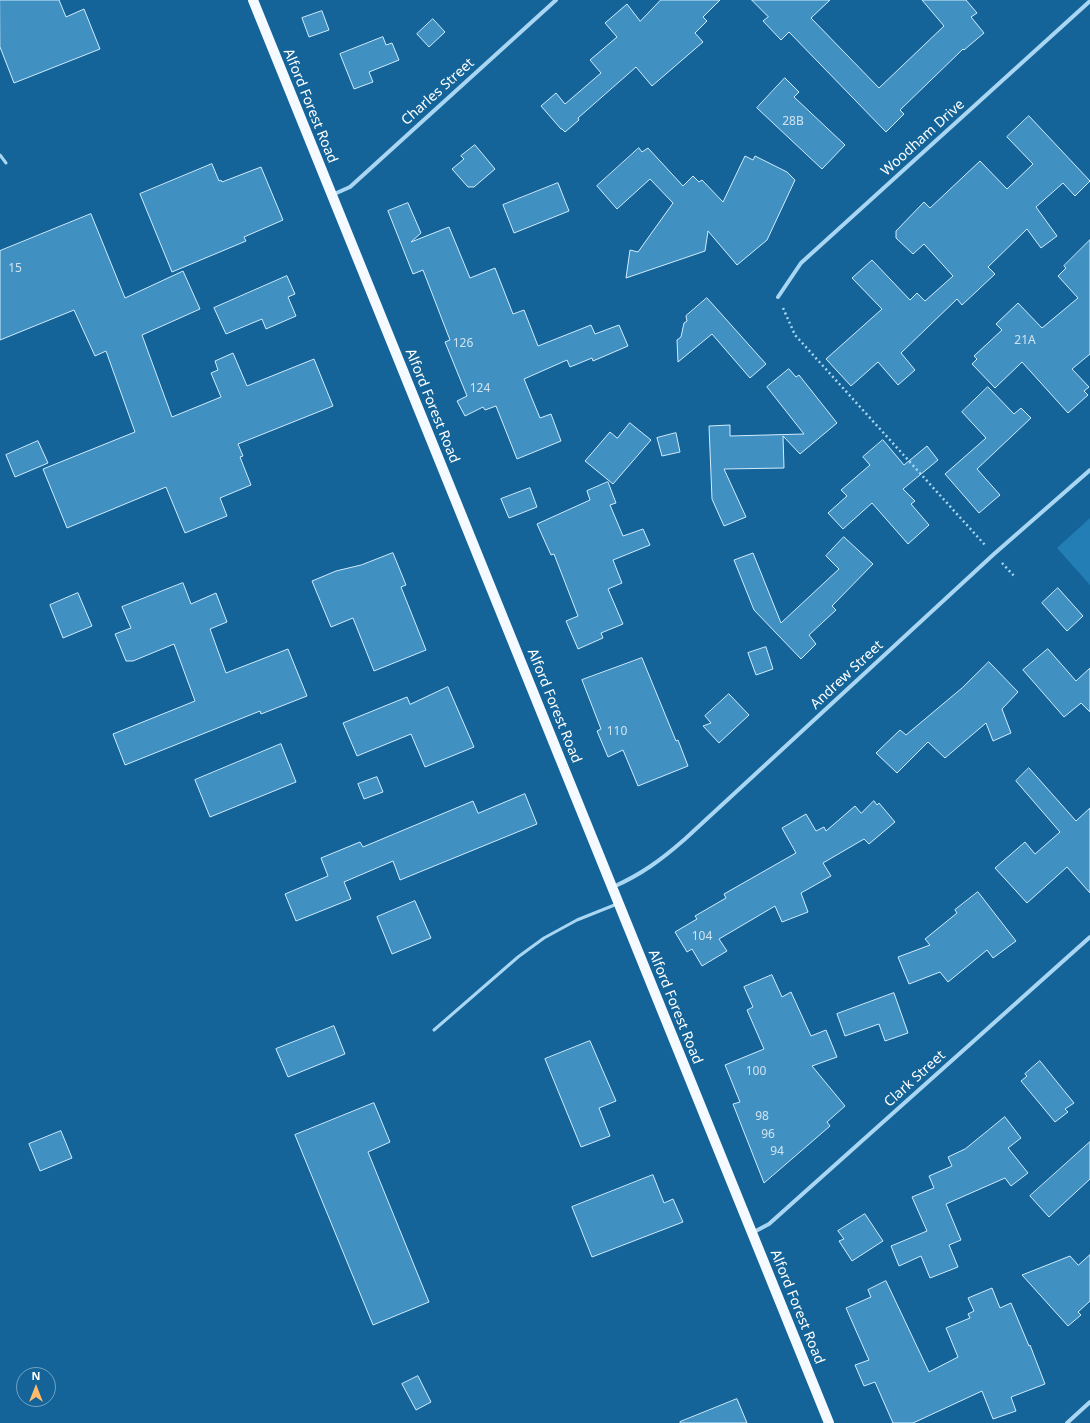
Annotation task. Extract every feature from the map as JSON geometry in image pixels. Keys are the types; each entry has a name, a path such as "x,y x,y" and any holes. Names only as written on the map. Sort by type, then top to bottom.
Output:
{"main road":[{"name":"Alford Forest Road","path":"253,0 829,1423"}],"street":[{"name":"Charles Street","path":"332,195 350,187 556,0"},
{"name":"Woodham Drive","path":"778,297 801,263 1090,1"},
{"name":"Andrew Street","path":"612,888 630,880 659,862 994,554 1090,470"},
{"name":"Clark Street","path":"752,1233 769,1224 1090,938"},
{"path":"1067,1423 1090,1402"}],"lane":[{"path":"0,155 6,163"},
{"path":"434,1030 518,957 544,938 577,920 618,904"}],"path":[{"path":"778,297 794,335 979,538"}],"shaded area":[{"path":"1090,518 1090,585 1057,548"}],"building":[{"path":"0,0 59,0 66,17 84,9 100,49 14,83 0,47"},
{"path":"661,0 720,0 703,17 707,21 695,33 703,42 652,86 636,67 578,118 579,120 565,132 561,129 541,106 556,93 565,104 601,73 590,60 617,37 605,23 627,4 640,21"},
{"path":"752,0 830,0 811,18 879,88 944,26 922,0 966,0 977,13 971,17 984,33 964,50 963,49 900,110 904,114 886,132 789,32 781,40 763,21 768,17"},
{"path":"322,11 329,30 309,37 302,18"},
{"path":"433,19 445,32 429,47 417,34"},
{"path":"383,37 386,45 392,43 399,60 369,72 373,82 354,89 340,54"},
{"path":"785,78 799,92 794,97 845,145 822,169 757,108"},
{"path":"1029,116 1090,181 1075,196 1063,183 1036,207 1057,236 1041,248 1027,229 988,267 995,274 962,305 957,299 901,353 915,370 898,385 878,362 851,386 826,359 882,309 852,278 872,260 910,300 917,293 925,301 953,276 924,244 913,254 896,238 896,231 924,202 930,208 980,161 1007,189 1033,164 1007,137"},
{"path":"475,145 495,169 474,187 468,187 452,169 464,159 461,156"},
{"path":"639,148 642,152 648,148 683,186 693,176 699,182 702,180 723,202 745,156 753,160 755,156 787,172 795,180 767,240 737,265 708,231 705,251 626,278 630,250 638,252 673,203 650,179 617,209 597,186"},
{"path":"212,164 219,181 221,180 222,182 261,167 283,220 244,237 246,241 172,272 140,194"},
{"path":"558,183 569,211 514,233 503,205"},
{"path":"408,203 421,233 411,242 449,227 470,278 495,268 513,314 524,310 538,346 591,325 595,334 619,325 628,346 593,361 592,358 570,367 567,360 524,379 540,418 551,414 561,441 517,459 496,406 485,410 483,407 465,416 457,401 467,396 445,342 450,340 423,270 413,274 388,211"},
{"path":"91,214 125,298 183,271 200,309 142,335 172,417 221,397 211,373 218,370 215,361 233,353 247,386 314,359 333,406 238,444 243,456 240,457 251,485 220,498 227,516 185,533 166,487 67,528 43,469 135,432 106,351 95,356 74,310 0,340 0,251"},
{"path":"1090,240 1090,354 1072,369 1089,387 1084,391 1088,395 1068,413 1022,362 995,388 972,364 977,359 974,356 1002,330 996,324 1018,303 1042,328 1078,298 1058,276 1066,268 1064,266"},
{"path":"287,276 295,294 288,297 296,316 266,329 262,319 226,334 214,308"},
{"path":"707,298 766,364 750,378 712,334 678,362 677,340 681,337 684,323 687,321 686,316"},
{"path":"789,369 796,377 799,375 837,423 800,454 783,436 784,468 724,469 746,517 724,526 712,499 709,426 730,425 730,436 804,434 767,387"},
{"path":"988,387 1014,414 1021,408 1031,418 977,469 1000,495 979,513 945,474 986,438 962,412"},
{"path":"630,423 651,440 613,484 585,461 610,432 617,438"},
{"path":"676,433 680,452 662,456 657,438"},
{"path":"883,440 904,465 927,446 938,460 903,489 915,501 911,504 929,525 908,544 872,503 843,529 828,513 847,496 841,490 870,465 863,457"},
{"path":"38,441 48,463 15,477 6,455"},
{"path":"608,482 616,503 610,505 623,536 643,529 650,545 613,560 622,583 608,589 623,624 601,633 603,638 578,649 566,621 578,616 554,554 551,555 537,524 590,500 587,491"},
{"path":"530,488 537,507 509,518 501,499"},
{"path":"844,537 873,564 832,606 836,610 809,635 816,644 801,659 754,610 734,560 753,553 781,623 839,569 826,556"},
{"path":"393,553 406,585 401,587 426,650 374,671 353,618 331,627 312,581 336,571 361,565"},
{"path":"183,583 191,604 216,593 227,622 210,629 226,673 288,649 307,696 261,714 260,711 125,765 113,734 195,701 174,644 133,661 126,661 115,634 131,628 122,607"},
{"path":"1058,588 1083,616 1067,631 1042,603"},
{"path":"78,593 92,626 63,638 50,605"},
{"path":"766,647 773,669 756,675 748,653"},
{"path":"1048,649 1076,681 1090,668 1090,712 1081,703 1064,717 1023,670"},
{"path":"642,658 676,741 678,740 688,766 638,786 623,750 608,757 597,731 601,729 582,680"},
{"path":"989,662 1018,692 1002,709 1011,733 993,741 986,723 945,758 928,742 897,773 876,753 900,730 906,735 962,688"},
{"path":"448,687 474,747 425,767 411,734 357,756 343,723 407,697 410,704"},
{"path":"729,694 749,715 719,743 703,726 711,723 705,716"},
{"path":"281,744 296,782 210,817 195,780"},
{"path":"1029,768 1076,821 1090,808 1090,893 1067,867 1027,903 995,868 1025,842 1035,854 1060,832 1016,781"},
{"path":"377,777 383,792 364,799 358,784"},
{"path":"525,794 537,824 400,880 393,861 344,882 351,899 296,921 285,894 328,876 321,858 360,842 363,847 473,801 478,813"},
{"path":"874,801 877,805 879,803 895,822 869,844 864,839 823,863 831,876 801,893 808,912 782,922 775,906 719,939 727,951 702,966 692,949 687,952 675,932 697,919 695,916 726,898 724,894 796,853 782,828 806,814 816,831 824,827 826,831 855,806 861,813"},
{"path":"978,892 1016,941 993,958 987,950 948,982 940,972 909,984 898,957 930,945 925,939 957,913 955,910"},
{"path":"415,901 431,938 392,954 377,917"},
{"path":"772,975 782,997 791,992 811,1036 826,1030 837,1057 812,1066 845,1106 827,1122 830,1126 764,1183 733,1104 740,1102 725,1065 764,1049 747,1010 753,1007 744,987"},
{"path":"894,993 908,1033 885,1041 879,1024 845,1036 837,1014"},
{"path":"334,1026 345,1054 288,1077 276,1049"},
{"path":"590,1041 616,1101 599,1108 610,1136 581,1147 545,1059"},
{"path":"1040,1061 1074,1103 1065,1109 1068,1112 1055,1122 1021,1081 1027,1076 1025,1074"},
{"path":"374,1103 390,1142 368,1152 429,1302 373,1325 295,1135"},
{"path":"1005,1117 1021,1138 1008,1148 1028,1173 1011,1186 1005,1178 946,1204 961,1240 949,1245 958,1267 930,1278 921,1256 899,1266 891,1246 927,1231 912,1197 934,1188 929,1176 952,1166 948,1157 965,1149"},
{"path":"61,1131 72,1158 40,1171 29,1144"},
{"path":"1090,1142 1090,1179 1049,1217 1030,1196"},
{"path":"653,1175 664,1203 673,1199 683,1222 592,1257 572,1207"},
{"path":"865,1214 883,1241 852,1261 839,1241 844,1239 838,1231"},
{"path":"1090,1255 1090,1301 1078,1312 1081,1315 1068,1326 1022,1275 1070,1256 1078,1265"},
{"path":"886,1281 929,1372 958,1357 946,1328 970,1318 968,1314 974,1311 968,1298 992,1288 1000,1308 1011,1303 1029,1346 1030,1345 1045,1384 1011,1397 1016,1411 993,1419 982,1391 913,1423 893,1423 875,1382 864,1386 855,1365 869,1360 846,1308 871,1297 868,1290"},
{"path":"418,1376 431,1402 416,1410 402,1384"},
{"path":"737,1399 747,1423 680,1423 680,1422"}]}
